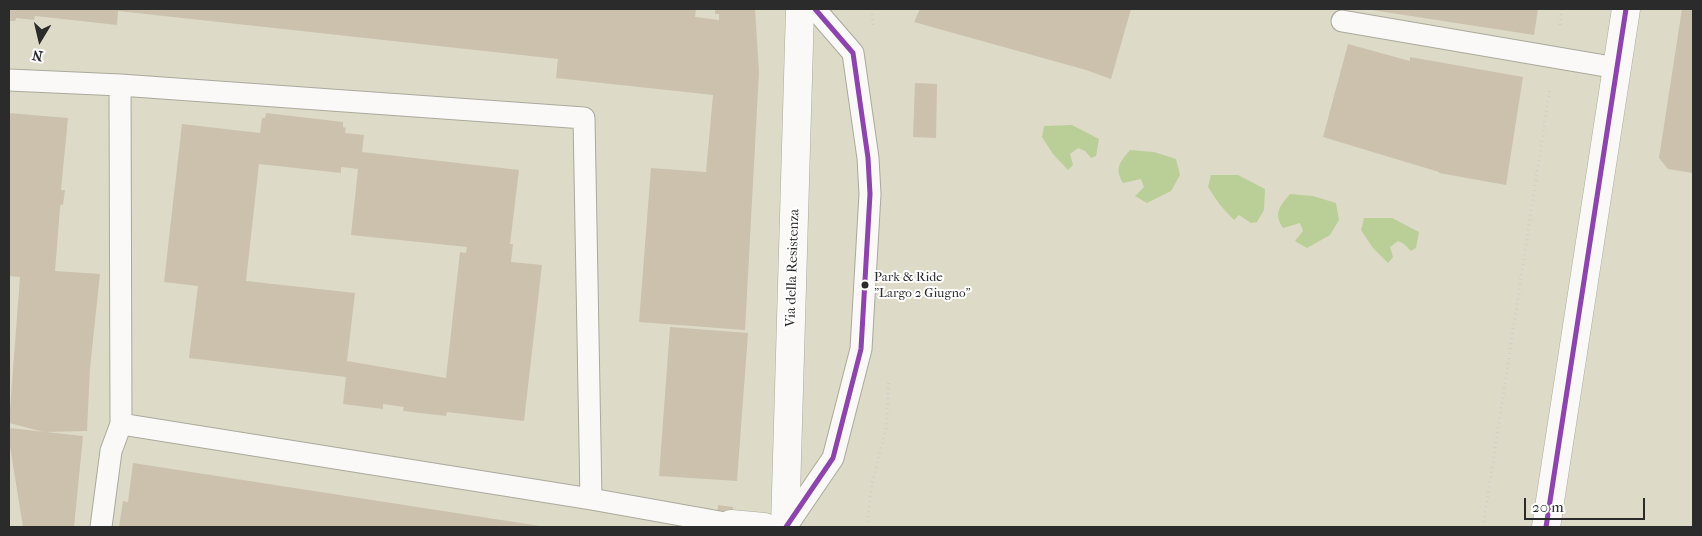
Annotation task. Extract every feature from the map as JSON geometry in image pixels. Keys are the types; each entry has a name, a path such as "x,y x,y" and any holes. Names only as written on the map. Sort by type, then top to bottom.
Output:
{"street":[{"name":"Via della Resistenza","path":"786,527 800,9"},
{"path":"1546,527 1626,9"},
{"path":"731,524 764,527"}],"lane":[{"path":"786,527 833,458 861,349 869,214 868,158 853,53 815,9"},
{"path":"1342,21 1617,68"},
{"path":"9,80 120,85 584,118 591,499"},
{"path":"101,527 111,451 121,424 120,85"},
{"path":"121,424 591,499 731,524"}],"path":[{"path":"1483,527 1562,9"}],"green space":[{"path":"1072,125 1099,139 1096,156 1091,158 1085,151 1078,148 1070,154 1073,165 1068,170 1053,154 1042,137 1044,126"},
{"path":"1130,150 1154,152 1176,159 1180,175 1171,191 1147,203 1135,196 1144,187 1141,179 1123,183 1119,173 1119,165"},
{"path":"1211,175 1238,175 1265,189 1264,210 1257,222 1251,223 1239,215 1234,220 1220,205 1208,187"},
{"path":"1290,194 1313,196 1336,203 1339,220 1330,235 1307,248 1295,241 1303,231 1300,223 1283,228 1278,218 1281,206"},
{"path":"1364,218 1392,218 1419,232 1416,248 1411,251 1398,241 1390,247 1393,257 1388,263 1373,248 1361,230"}],"building":[{"path":"9,9 696,9 695,17 719,20 719,14 715,14 715,9 755,9 759,72 745,330 639,322 651,168 706,172 713,95 556,78 558,59 118,11 117,25 35,16 34,20 16,18 15,21 9,21"},
{"path":"920,9 1131,9 1111,79 1086,70 914,22"},
{"path":"1372,9 1538,9 1534,35"},
{"path":"1682,9 1693,9 1693,173 1668,169 1659,158"},
{"path":"1348,44 1410,61 1410,57 1523,77 1506,185 1439,173 1323,137"},
{"path":"915,83 937,84 936,138 913,137"},
{"path":"9,113 68,118 61,190 65,190 63,205 61,204 60,208 55,271 100,274 90,368 87,431 44,432 9,423 20,277 9,276"},
{"path":"266,113 343,122 343,127 346,128 345,133 364,135 362,152 519,170 510,244 513,244 511,262 542,265 524,421 447,412 446,416 403,411 404,407 383,404 383,409 343,404 346,377 189,358 198,286 164,282 182,124 260,133 262,118 265,118","holes":["259,164 341,173 341,167 358,169 351,235 467,247 466,253 460,252 446,378 347,361 355,293 246,281"]},
{"path":"670,327 748,333 737,481 659,476"},
{"path":"9,428 83,436 74,527 23,527 9,440"},
{"path":"133,463 540,527 119,527 123,501 128,502"},
{"path":"718,505 733,507 731,518 717,516"}],"transit line":[{"path":"786,527 833,458 861,349 870,194 868,158 853,53 815,9"},
{"path":"1546,527 1626,9"}],"place":[{"name":"Park & Ride \"Largo 2 Giugno\"","path":"865,285"}]}
